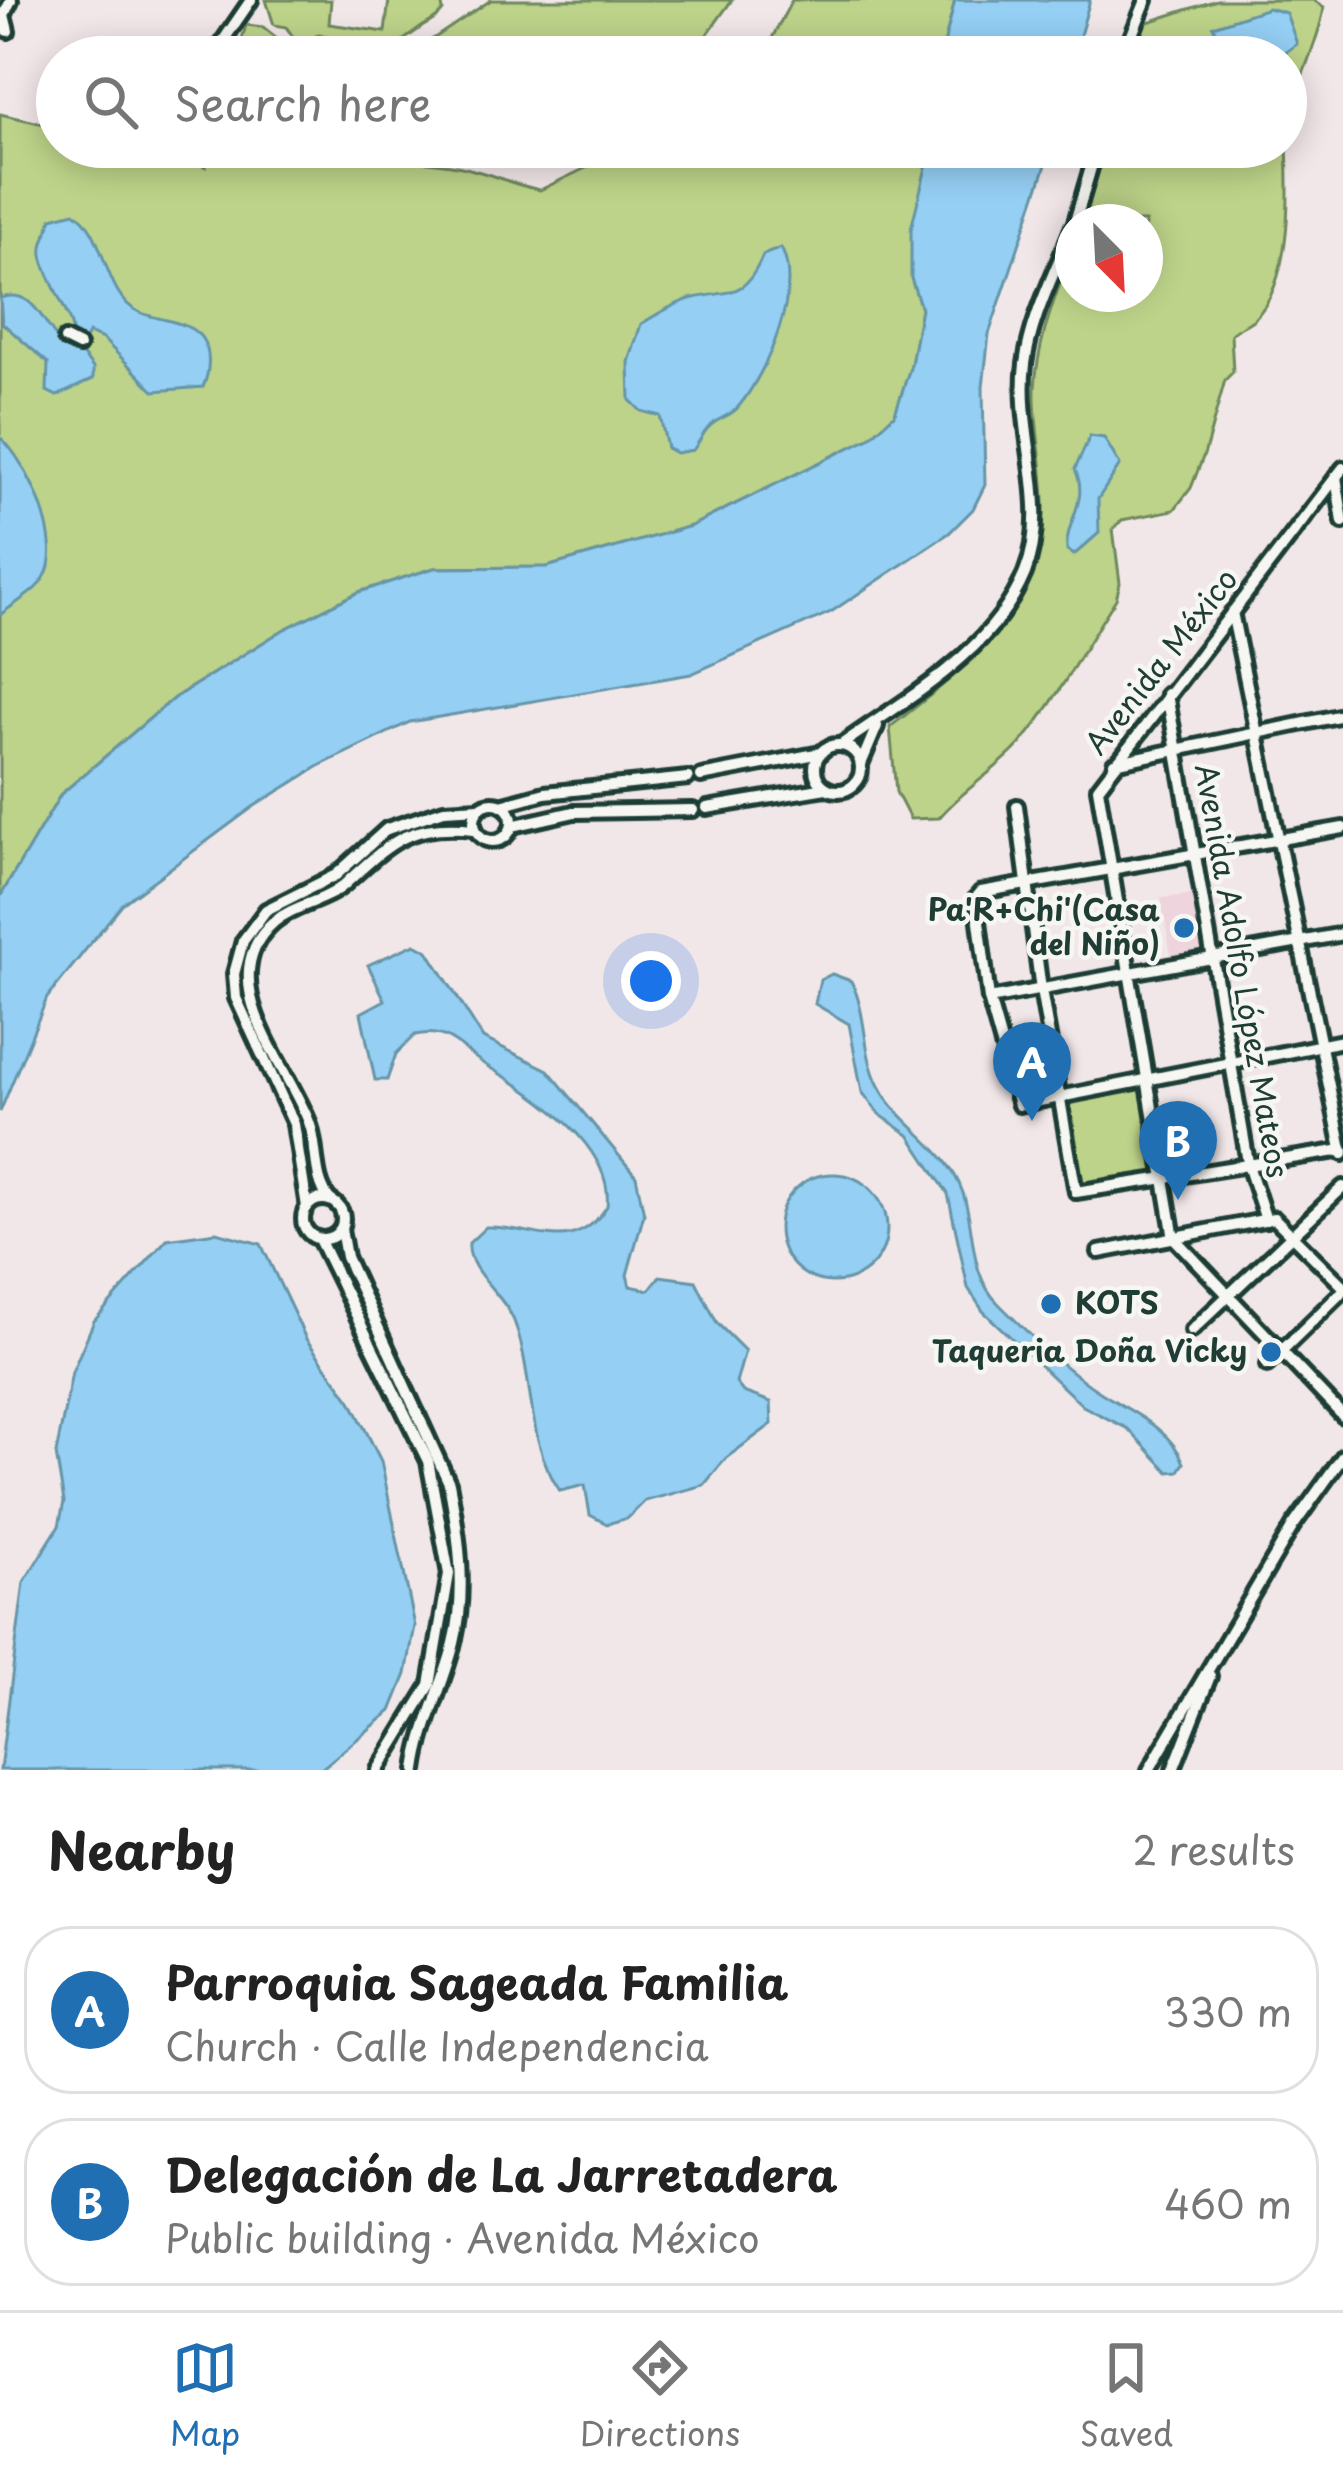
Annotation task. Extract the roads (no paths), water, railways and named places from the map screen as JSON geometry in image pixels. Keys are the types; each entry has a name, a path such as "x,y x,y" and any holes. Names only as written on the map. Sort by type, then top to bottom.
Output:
{"street":[{"path":"1,18 11,0"},
{"path":"226,36 251,0"},
{"path":"1131,36 1146,0"},
{"path":"1080,204 1091,168"},
{"path":"386,1766 424,1698 436,1657 449,1574 436,1487 408,1416 320,1239 304,1226 307,1207 294,1124 236,998 234,974 243,941 266,910 337,875 386,829 444,810 501,805 559,791 695,777 821,753 878,723 968,649 1015,592 1026,571 1034,502 1023,410 1025,364 1055,278"},
{"path":"64,339 79,346"},
{"path":"1340,472 1343,523"},
{"name":"Avenida México","path":"1340,472 1098,788 1160,1181 1174,1238 1343,1415"},
{"path":"1017,806 1041,990 1076,1192 1342,1152 1232,612"},
{"name":"Avenida Adolfo López Mateos","path":"1167,694 1250,1168 1266,1220 1280,1219 1343,1288"},
{"path":"1114,763 1343,715"},
{"path":"707,808 826,788 848,789 858,778 878,723"},
{"path":"841,745 854,751 861,764"},
{"path":"821,753 815,771 826,788"},
{"path":"501,805 512,826"},
{"path":"474,829 480,808"},
{"path":"416,1770 423,1728 455,1637 461,1558 456,1519 435,1448 346,1257 343,1214 318,1178 311,1126 248,994 256,947 274,922 338,890 386,844 419,830 474,829 494,842 512,826 574,812 693,810"},
{"path":"1343,828 977,894 989,999 1019,1105 1343,1041"},
{"path":"989,999 1343,934"},
{"path":"1192,1330 1343,1186"},
{"path":"307,1207 330,1200"},
{"path":"1099,1252 1266,1220"},
{"path":"320,1239 341,1229"},
{"path":"1267,1365 1343,1288"},
{"path":"1331,1403 1343,1393"},
{"path":"1151,1766 1293,1526 1343,1456"},
{"path":"1151,1766 1163,1759 1172,1770 1218,1657"}],"water":[{"path":"955,0 1090,0 1080,36 946,36"},
{"path":"1268,8 1286,13 1294,36 1218,36 1213,26"},
{"path":"926,168 1045,168 989,334 983,387 985,485 973,509 949,533 831,612 691,674 410,722 321,765 253,807 122,904 47,998 0,1112 0,897 61,794 174,698 283,630 359,592 434,568 547,567 691,526 869,438 895,414 911,365 921,308 911,278 911,229"},
{"path":"74,212 93,233 127,304 199,335 208,358 203,387 154,391 103,339 89,333 78,349 93,368 93,379 57,396 47,391 48,363 2,323 0,298 21,297 29,302 60,341 72,334 42,250 52,218"},
{"path":"781,248 787,265 785,307 760,373 736,410 709,427 693,450 676,453 667,448 660,416 641,411 630,400 629,362 641,324 688,300 736,290 750,279 763,255"},
{"path":"1090,436 1104,438 1120,465 1098,499 1099,533 1074,555 1067,550 1067,539 1079,501 1075,469"},
{"path":"0,437 32,483 47,525 50,563 29,594 0,615"},
{"path":"415,944 428,951 483,1038 548,1070 636,1176 644,1214 627,1275 630,1286 649,1290 660,1276 696,1281 717,1323 745,1351 736,1383 743,1392 771,1402 772,1424 726,1458 704,1485 645,1501 628,1518 607,1524 590,1515 585,1485 560,1491 549,1471 514,1321 473,1263 469,1243 486,1227 551,1236 581,1231 607,1206 606,1184 598,1162 566,1123 446,1037 415,1035 396,1054 387,1080 375,1080 361,1013 385,1000 368,965"},
{"path":"832,974 851,981 879,1086 955,1176 967,1207 977,1266 989,1292 1076,1375 1170,1440 1184,1463 1179,1471 1169,1472 1128,1429 1083,1406 983,1311 968,1288 948,1194 909,1135 879,1114 862,1092 849,1024 815,1004 820,980"},
{"path":"833,1174 854,1178 871,1190 883,1207 887,1228 883,1249 871,1266 854,1278 833,1282 812,1278 795,1266 783,1249 779,1228 783,1207 795,1190 812,1178"},
{"path":"216,1232 261,1244 306,1339 351,1401 381,1461 415,1626 406,1674 391,1711 320,1770 0,1770 24,1582 59,1526 64,1502 56,1454 72,1372 94,1321 167,1239"}],"place":[{"name":"Pa'R+Chi'(Casa del Niño)","path":"1184,928"},
{"name":"Parroquia Sageada Familia","path":"1032,1121"},
{"name":"Delegación de La Jarretadera","path":"1178,1200"},
{"name":"KOTS","path":"1051,1304"},
{"name":"Taqueria Doña Vicky","path":"1271,1352"}]}
